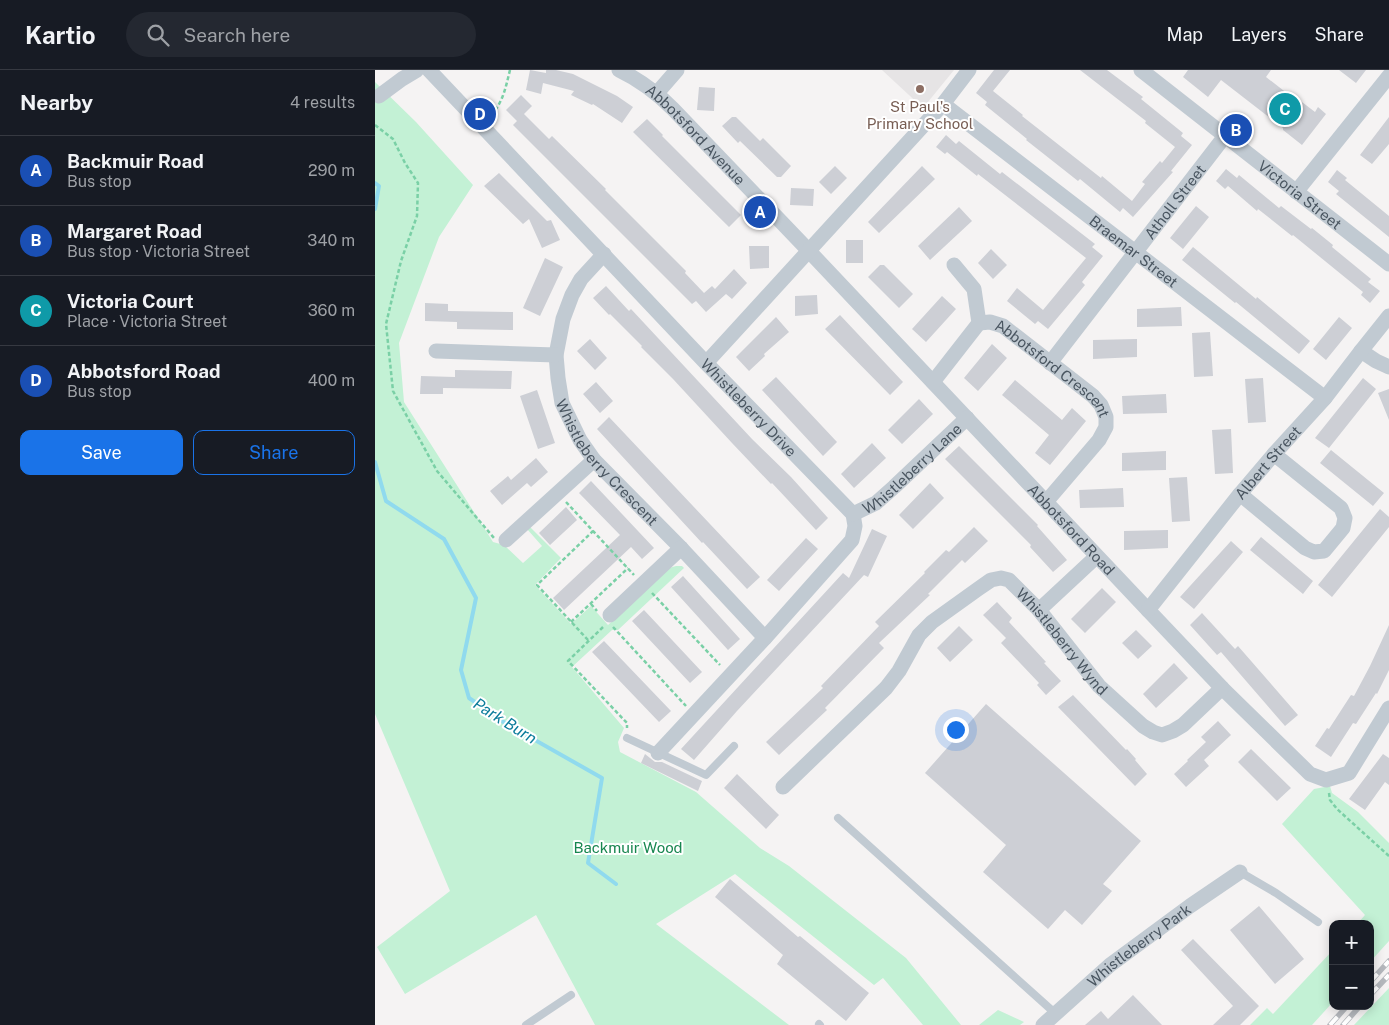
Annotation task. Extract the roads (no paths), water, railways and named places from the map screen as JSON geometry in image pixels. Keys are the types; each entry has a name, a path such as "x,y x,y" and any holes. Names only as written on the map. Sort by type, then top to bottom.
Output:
{"street":[{"path":"379,96 417,70"},
{"name":"Whistleberry Drive","path":"429,70 706,363 853,514"},
{"name":"Abbotsford Avenue","path":"619,70 633,76 657,93 809,251"},
{"path":"657,93 677,70"},
{"path":"706,363 943,104 963,72"},
{"name":"Victoria Street","path":"1151,73 1225,136 1389,264"},
{"path":"1296,192 1389,76"},
{"name":"Braemar Street","path":"943,104 1325,398"},
{"name":"Atholl Street","path":"1050,363 1225,136"},
{"name":"Abbotsford Road","path":"809,251 1222,688 1310,774 1327,780 1349,773 1389,708"},
{"name":"Whistleberry Crescent","path":"603,254 581,279 572,295 563,319 556,355 557,378 563,403 580,440 594,460 681,548 765,638"},
{"path":"933,382 979,323 974,289 954,265"},
{"name":"Albert Street","path":"1148,610 1240,494 1325,398 1389,316"},
{"name":"Abbotsford Crescent","path":"979,323 990,322 1003,326 1093,396 1101,405 1106,417 1106,427 1099,440 1046,502"},
{"path":"436,351 556,355"},
{"path":"1361,351 1389,367"},
{"name":"Whistleberry Lane","path":"853,514 876,503 894,488 967,418"},
{"path":"1240,494 1305,548 1314,552 1324,551 1343,528 1345,518 1341,508 1274,454"},
{"path":"506,540 594,460"},
{"path":"658,753 765,638 852,540 855,526 853,514"},
{"path":"606,616 681,548"},
{"path":"1039,610 1096,556"},
{"name":"Whistleberry Wynd","path":"783,787 886,688 899,671 919,635 932,622 991,580 1001,578 1009,580 1039,610 1099,686 1143,726 1153,732 1162,735 1183,725 1222,688"},
{"name":"Whistleberry Park","path":"1043,1025 1110,965 1240,872"}],"lane":[{"path":"627,738 706,775 734,746"},
{"path":"837,818 1056,1014"},
{"path":"1240,872 1276,893 1318,922"},
{"path":"526,1025 571,995"}],"waterway":[{"name":"Park Burn","path":"375,183 379,186 375,209"},
{"name":"Park Burn","path":"375,462 386,501 444,539 476,598 461,670 469,698 505,723 602,778 588,863 616,884"}],"railway":[{"path":"1374,978 1389,961"},
{"path":"1374,991 1389,975"},
{"path":"1330,1025 1343,1010"},
{"path":"1343,1025 1356,1010"}],"place":[{"name":"St Paul's Primary School","path":"920,89"},
{"name":"Victoria Court","path":"1285,109"},
{"name":"Abbotsford Road","path":"480,114"},
{"name":"Margaret Road","path":"1236,130"},
{"name":"Backmuir Road","path":"760,212"}],"park label":[{"name":"Backmuir Wood","path":"628,847"}]}
